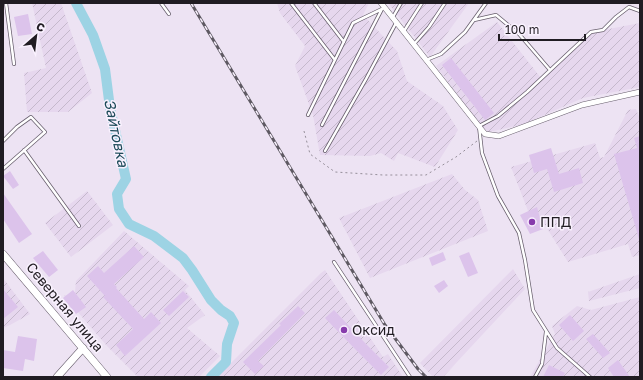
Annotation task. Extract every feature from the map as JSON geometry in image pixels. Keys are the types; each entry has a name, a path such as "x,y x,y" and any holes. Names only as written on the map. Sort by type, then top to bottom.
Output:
{"main road":[{"name":"Северная улица","path":"3,254 107,377"},
{"path":"57,377 83,348"}],"street":[{"path":"382,5 485,134 499,136 582,105 640,92"}],"lane":[{"path":"6,3 14,64"},
{"path":"160,3 169,14"},
{"path":"290,3 335,60"},
{"path":"314,3 344,42"},
{"path":"392,18 401,3"},
{"path":"404,32 422,3"},
{"path":"413,44 429,27 444,3"},
{"path":"426,60 441,54 465,32 486,3"},
{"path":"308,115 353,23 382,5"},
{"path":"322,125 382,5"},
{"path":"590,377 558,348 533,310 519,233 498,196 482,153 479,126 498,116 527,92 591,32 603,30 629,7 640,11"},
{"path":"474,20 496,16 519,34 550,70"},
{"path":"325,152 396,22"},
{"path":"3,141 17,127 31,117 45,132 3,169"},
{"path":"24,150 79,226"},
{"path":"334,262 409,377"},
{"path":"535,377 542,364 546,331"}],"path":[{"path":"304,130 310,154 335,172 383,175 426,175 456,157 480,138"}],"shaded area":[{"path":"32,3 61,3 92,93 68,112 27,112 24,73 46,68"},
{"path":"277,3 369,3 363,15 397,51 407,81 443,106 458,130 435,167 398,153 394,161 381,153 370,156 320,155 313,115 295,66 305,46 280,13"},
{"path":"388,3 469,3 430,57"},
{"path":"497,22 541,78 593,32 640,23 640,87 583,98 524,124 489,132 484,129 436,66"},
{"path":"636,109 640,119 640,255 632,257 628,244 568,262 538,214 530,216 511,167 595,143 600,158 604,157 628,110"},
{"path":"452,174 465,190 478,200 488,231 370,278 339,218"},
{"path":"87,191 113,225 71,257 45,223"},
{"path":"124,231 189,286 185,290 205,315 187,328 220,356 199,377 138,377 107,346 64,296 75,292 76,281"},
{"path":"513,269 525,289 443,377 433,377 420,363"},
{"path":"325,270 383,357 388,354 403,377 217,377 321,273"},
{"path":"640,274 640,288 589,301 588,292"},
{"path":"3,278 30,314 3,328"},
{"path":"640,297 640,377 530,377 555,334 552,326 577,306 591,310"}],"building":[{"path":"28,14 32,34 18,36 14,17"},
{"path":"451,58 494,113 485,120 442,65"},
{"path":"640,136 639,239 614,154 637,148 634,138"},
{"path":"551,148 559,174 579,168 583,183 554,192 547,169 534,173 529,155"},
{"path":"10,171 19,185 13,189 3,176"},
{"path":"3,193 32,234 19,243 3,219"},
{"name":"ППД","path":"537,207 543,229 530,234 520,215"},
{"path":"134,246 144,257 114,284 144,319 151,312 161,323 125,356 116,345 133,329 103,297 105,296 87,276 98,266 104,273"},
{"path":"43,251 58,270 49,277 33,258"},
{"path":"443,252 446,260 432,266 429,258"},
{"path":"469,252 478,273 468,277 459,256"},
{"path":"444,280 448,286 439,293 434,286"},
{"path":"3,289 18,307 3,319"},
{"path":"73,290 86,307 76,314 63,298"},
{"path":"183,291 189,297 169,316 163,310"},
{"path":"298,306 305,313 258,361 264,366 255,374 243,362"},
{"path":"334,310 389,367 381,375 325,318"},
{"path":"570,315 584,331 573,341 559,325"},
{"path":"593,334 610,353 603,358 586,339"},
{"path":"18,336 37,339 34,361 25,359 23,371 3,368 3,350 15,352"},
{"path":"618,360 630,377 614,377 608,368"},
{"path":"549,365 565,373 563,377 543,377"}],"waterway":[{"name":"Зайтовка","path":"76,3 93,35 105,69 110,108 126,179 117,194 119,209 129,224 154,236 183,258 211,300 221,310 230,316 234,323 227,344 226,362 211,377"}],"railway":[{"path":"191,3 385,325 418,369 426,377"}],"place":[{"name":"ППД","path":"532,222"},
{"name":"Оксид","path":"344,330"}]}
